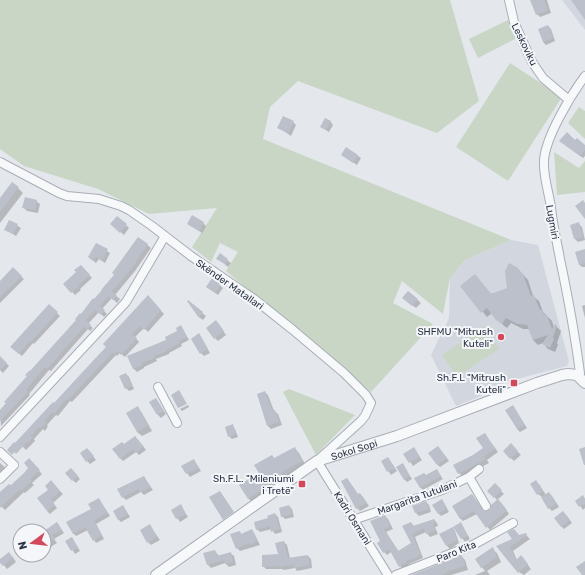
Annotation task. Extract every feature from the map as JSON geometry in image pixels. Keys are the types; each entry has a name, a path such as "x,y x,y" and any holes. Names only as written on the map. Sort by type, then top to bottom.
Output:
{"street":[{"name":"Leskoviku","path":"509,0 514,22 532,62 543,78 569,100"},
{"name":"Lugmiri","path":"577,375 580,373 576,344 552,224 544,160 548,144 569,100 585,76"},
{"name":"Skënder Matallari","path":"0,162 63,195 98,199 121,206 254,300 304,339 344,373 366,395 371,403 361,421 318,461"},
{"path":"0,437 126,302 165,236"},
{"name":"Sokol Sopi","path":"156,575 318,461 397,436 537,384 568,374 577,375"},
{"path":"577,375 585,384"},
{"path":"158,387 178,422"},
{"path":"0,452 14,465 0,480"},
{"name":"Kadri Osmani","path":"318,461 388,575"},
{"name":"Margarita Tutulani","path":"353,520 442,490 470,477 479,469"},
{"path":"470,477 486,506"},
{"name":"Paro Kita","path":"396,575 473,545 513,523"}],"shaded area":[{"path":"562,0 585,0 585,30"},
{"name":"SHFMU \"Mitrush Kuteli\"","path":"511,240 538,245 569,361 567,366 505,382 496,390 456,406 431,355 449,318 450,278 465,260"}],"green space":[{"path":"0,0 450,0 479,101 437,133 298,81 270,107 263,139 511,240 465,260 450,278 443,314 402,281 393,303 433,324 371,392 226,271 238,252 220,243 211,262 192,247 217,208 149,214 98,189 24,166 0,149"},
{"path":"508,20 517,38 478,58 469,39"},
{"path":"510,63 562,97 508,181 456,147"},
{"path":"579,107 585,111 585,139 568,123"},
{"path":"554,152 579,168 585,161 585,192 557,195"},
{"path":"484,326 499,349 457,377 442,355"},
{"path":"289,389 355,415 316,455 283,392"}],"building":[{"path":"530,0 544,0 548,10 536,15"},
{"path":"571,0 585,0 585,20"},
{"path":"548,25 553,38 543,42 538,29"},
{"path":"283,116 294,121 288,133 277,128"},
{"path":"325,118 331,121 326,130 320,127"},
{"path":"567,132 575,140 577,138 585,145 585,150 580,156 559,141"},
{"path":"346,147 358,155 353,163 341,155"},
{"path":"12,182 19,187 0,212 0,198"},
{"path":"25,197 37,200 35,210 22,208"},
{"path":"583,200 585,203 585,219 575,206"},
{"path":"192,215 204,222 199,231 187,224"},
{"path":"117,216 127,224 120,233 110,224"},
{"path":"9,220 18,224 13,234 4,230"},
{"path":"579,222 583,237 574,239 570,225"},
{"path":"138,237 148,244 132,268 112,291 117,296 113,300 108,296 100,306 105,310 101,315 95,310 86,320 91,325 87,329 84,327 47,369 45,367 26,390 28,392 0,421 0,410 6,403 4,402 27,376 25,375 76,320 75,319 80,313 81,314 93,298 94,299 102,290 113,276 114,274 112,273"},
{"path":"96,243 108,249 102,261 96,257 93,261 88,257"},
{"path":"585,249 585,263 579,265 575,252"},
{"path":"220,253 228,259 225,264 216,259"},
{"path":"509,263 518,268 518,270 523,274 531,296 534,295 540,310 542,310 544,315 547,315 552,329 555,324 557,325 553,337 554,339 550,348 542,344 548,335 533,340 527,325 517,324 506,318 502,324 496,320 487,308 481,313 460,286 475,274 491,294 507,288 505,271"},
{"path":"81,265 90,275 71,293 63,284 76,272 74,270"},
{"path":"13,267 22,276 0,297 0,281"},
{"path":"212,278 221,284 215,293 206,287"},
{"path":"408,291 418,299 412,306 402,298"},
{"path":"148,295 161,310 144,330 140,326 132,334 137,338 121,355 117,351 114,354 112,353 68,400 66,399 54,414 52,412 45,421 46,423 41,428 39,427 31,436 33,437 28,443 27,442 16,454 14,452 12,455 7,450 53,402 54,403 106,347 103,344"},
{"path":"188,300 203,312 199,318 187,301"},
{"path":"49,304 58,312 19,354 10,347"},
{"path":"216,320 224,331 214,339 206,328"},
{"path":"181,325 187,337 179,341 180,343 166,350 167,351 154,356 155,358 141,363 142,365 133,369 127,356 166,340 165,337 177,331 176,328"},
{"path":"199,333 208,349 200,354 191,339"},
{"path":"0,356 7,363 0,370"},
{"path":"126,373 132,386 125,389 119,376"},
{"path":"179,390 187,404 178,408 171,395"},
{"path":"265,391 272,411 275,410 279,422 267,426 257,394"},
{"path":"156,398 164,411 157,415 149,402"},
{"path":"513,405 525,425 517,429 505,410"},
{"path":"138,406 148,426 137,432 126,413"},
{"path":"233,424 236,434 228,437 225,427"},
{"path":"485,433 495,449 484,456 486,459 458,474 453,465 483,448 476,438"},
{"path":"135,436 144,447 135,453 133,449 120,459 112,449 122,442 124,444"},
{"path":"511,443 518,451 510,459 503,451"},
{"path":"438,446 447,458 437,465 428,453"},
{"path":"295,447 302,461 282,472 283,474 262,486 264,489 248,499 239,485 259,473 254,465 272,455 274,458"},
{"path":"414,447 420,457 409,463 403,454"},
{"path":"585,447 585,465 584,465 579,449"},
{"path":"87,448 94,456 86,462 80,453"},
{"path":"388,457 395,468 387,472 381,461"},
{"path":"29,458 40,470 30,479 32,481 21,491 20,489 0,508 0,492 9,484 11,485 25,472 28,468 24,463"},
{"path":"194,459 198,468 186,474 181,466"},
{"path":"403,463 410,476 404,480 396,467"},
{"path":"71,468 78,476 72,481 65,473"},
{"path":"437,469 441,476 420,488 414,478 424,473 426,475"},
{"path":"144,476 150,487 140,492 138,489 122,498 117,489"},
{"path":"347,478 358,494 360,493 366,503 356,509 341,481"},
{"path":"51,480 60,491 51,499 55,505 47,511 37,498 48,490 45,486"},
{"path":"536,480 543,491 537,495 530,484"},
{"path":"495,483 502,490 494,498 487,491"},
{"path":"220,491 234,512 223,520 209,497"},
{"path":"549,492 556,504 548,509 541,497"},
{"path":"472,494 484,511 489,510 491,505 498,499 507,510 486,528 474,511 460,519 452,506"},
{"path":"583,495 585,504 579,507 575,501"},
{"path":"99,498 107,513 94,520 102,535 93,541 85,527 73,534 66,522 91,509 88,504"},
{"path":"442,499 447,508 438,514 432,505"},
{"path":"426,501 429,509 415,513 412,506"},
{"path":"181,504 186,514 176,519 171,510"},
{"path":"123,505 128,514 118,520 113,511"},
{"path":"289,505 292,514 281,517 279,508"},
{"path":"563,511 570,520 561,527 554,518"},
{"path":"275,513 280,529 271,532 270,526 256,530 254,522 268,518 267,516"},
{"path":"385,515 390,526 384,529 398,551 411,543 402,526 411,522 413,526 434,519 436,522 433,524 436,531 426,534 424,528 412,534 421,555 406,561 407,562 399,567 389,549 383,553 377,543 380,541 370,521"},
{"path":"57,522 62,530 52,535 52,525"},
{"path":"461,522 468,536 461,539 453,527"},
{"path":"150,524 157,537 147,543 140,530"},
{"path":"453,527 457,540 446,546 439,534"},
{"path":"252,529 258,541 236,549 230,534 240,531 241,534"},
{"path":"514,529 519,535 526,533 527,535 510,547 516,560 521,555 528,564 518,573 496,546 512,539 507,532"},
{"path":"72,537 78,548 71,551 65,541"},
{"path":"284,541 288,558 308,555 310,565 293,568 293,565 262,567 262,555 278,554 275,543"},
{"path":"493,547 497,557 481,568 475,559"},
{"path":"215,550 217,556 231,552 233,562 225,564 224,560 207,565 203,553"},
{"path":"9,552 12,556 12,559 3,566 0,563 0,559"},
{"path":"462,555 465,566 441,575 411,575"},
{"path":"585,561 585,575 582,575 576,567"}],"place":[{"name":"SHFMU \"Mitrush Kuteli\"","path":"501,337"},
{"name":"Sh.F.L \"Mitrush Kuteli\"","path":"514,383"},
{"name":"Sh.F.L. \"Mileniumi i Tretë\"","path":"302,484"}]}
